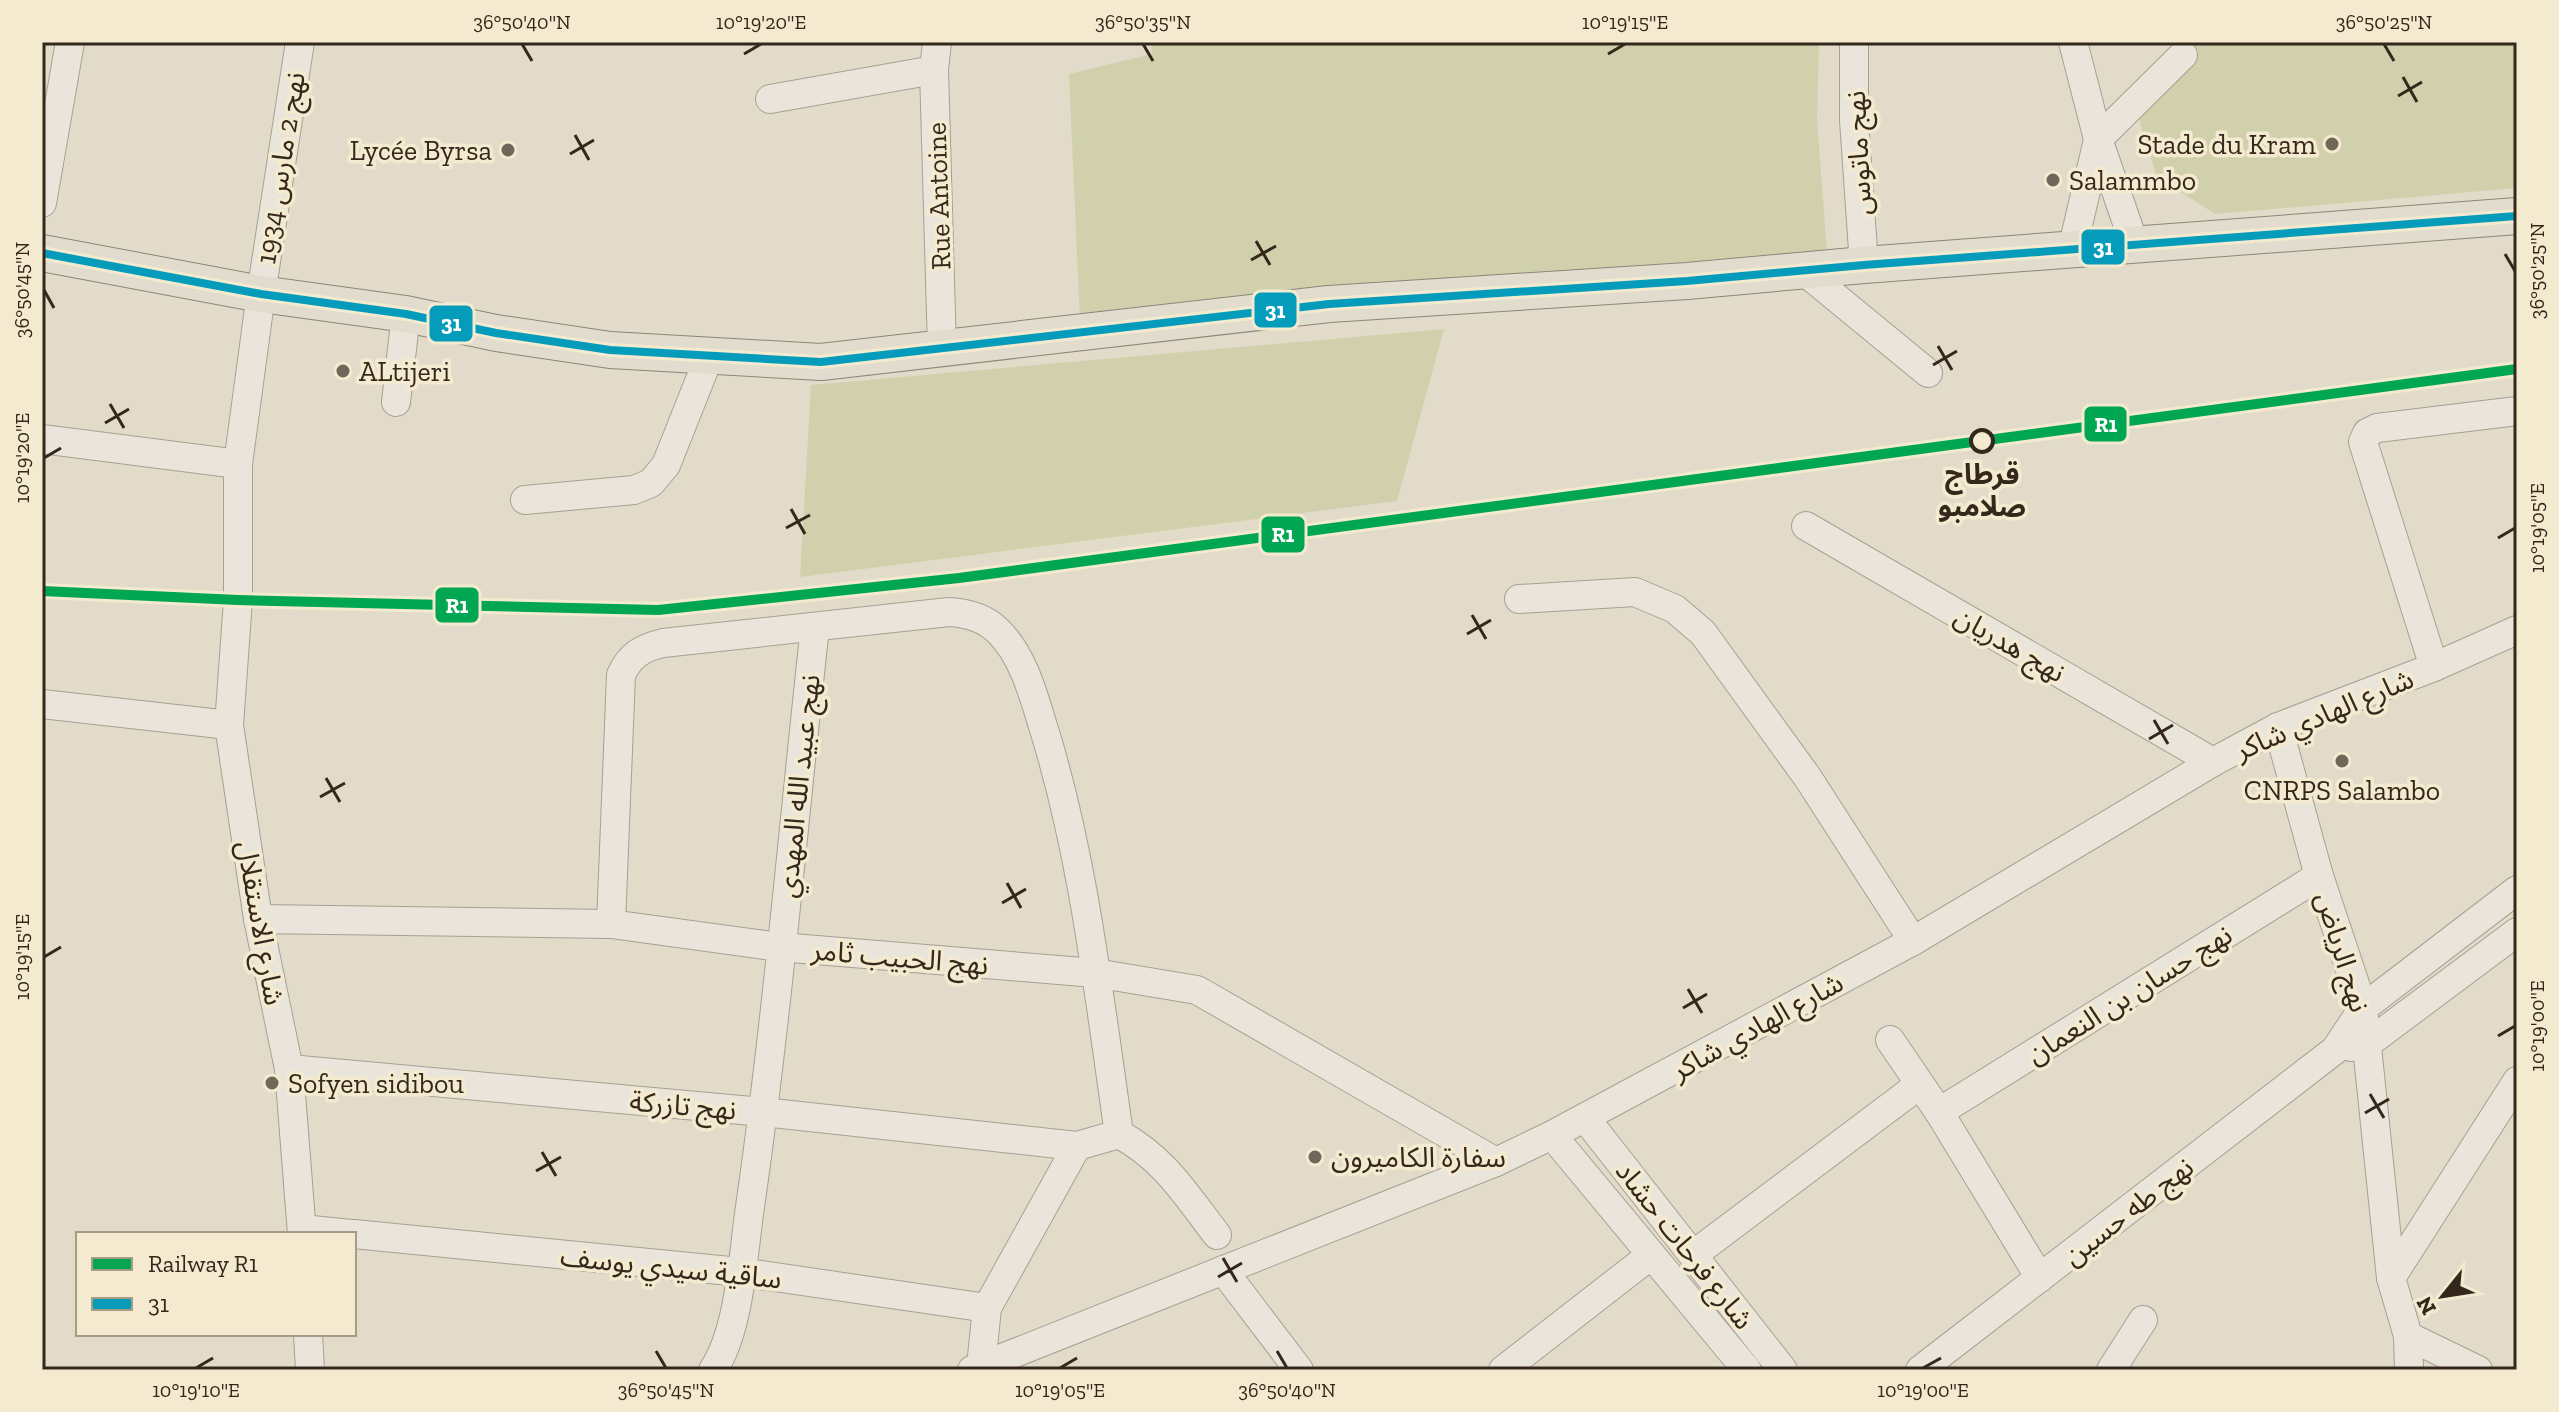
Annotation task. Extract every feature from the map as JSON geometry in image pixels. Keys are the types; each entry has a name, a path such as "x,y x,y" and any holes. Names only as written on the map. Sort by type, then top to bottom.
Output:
{"main road":[{"path":"42,253 261,294 406,314 539,340 610,350 821,362 1329,304 1805,272 2517,216"}],"street":[{"path":"42,203 70,42"},
{"name":"نهج 2 مارس 1934","path":"238,464 300,42"},
{"name":"نهج ماتوس","path":"1854,42 1854,120 1864,265"},
{"path":"2073,42 2098,139 2135,246"},
{"path":"2072,250 2098,139 2183,55"},
{"path":"770,99 935,56"},
{"name":"Rue Antoine","path":"935,56 942,349"},
{"path":"1805,272 1928,373"},
{"path":"396,402 406,314"},
{"path":"525,500 634,490 651,483 666,465 709,357"},
{"path":"2434,667 2363,442 2367,433 2377,428 2517,411"},
{"path":"42,439 238,464"},
{"name":"شارع الاستقلال","path":"238,464 237,611 229,725 258,919 289,1069 302,1232"},
{"name":"نهج هدريان","path":"1806,526 2213,762"},
{"path":"1519,599 1635,592 1675,609 1703,633 1808,778 1913,941"},
{"path":"611,924 621,675 626,662 640,650 663,643 949,612 974,615 1007,642 1031,687 1056,767 1095,973 1119,1134"},
{"name":"نهج عبيد الله المهدي","path":"713,1370 722,1356 733,1321 763,1112 815,627"},
{"name":"شارع الهادي شاكر","path":"976,1368 1496,1162 1586,1119 1913,941 2213,762 2278,727 2434,667 2517,630"},
{"path":"42,704 229,725"},
{"name":"نهج الرياض","path":"2278,727 2319,876 2363,1008 2391,1278 2408,1336 2409,1370"},
{"name":"نهج حسان بن النعمان","path":"1939,1112 2319,876"},
{"name":"نهج طه حسين","path":"1920,1370 2335,1050 2363,1008 2517,890"},
{"name":"نهج الحبيب ثامر","path":"258,919 611,924 780,947 1095,973 1197,990 1496,1162"},
{"name":"نهج طه حسين","path":"2335,1050 2367,1044 2517,932"},
{"path":"1890,1040 1939,1112 2040,1278"},
{"name":"نهج تازركة","path":"289,1069 763,1112 1077,1146"},
{"path":"2391,1278 2517,1081"},
{"path":"1693,1255 1919,1085"},
{"name":"شارع فرحات حشاد","path":"1586,1119 1783,1370"},
{"path":"976,1368 987,1308 1077,1146 1119,1134 1144,1148 1164,1165 1217,1235"},
{"name":"شارع فرحات حشاد","path":"1552,1135 1747,1370"},
{"name":"ساقية سيدي يوسف","path":"356,1234 740,1272 987,1308"},
{"path":"1503,1370 1651,1255"},
{"path":"1223,1270 1299,1370"},
{"path":"2111,1370 2143,1320"},
{"path":"308,1336 310,1370"},
{"path":"2408,1336 2478,1370"}],"green space":[{"path":"1151,42 1819,42 1817,120 1828,265 1080,322 1069,74 1152,54"},
{"name":"Stade du Kram","path":"2198,42 2517,42 2517,188 2215,214 2157,177 2136,110"},
{"path":"1444,329 1397,501 800,577 811,385"}],"rail line":[{"name":"R1","path":"42,591 238,600 658,610 959,578 2517,369"}],"transit line":[{"name":"31","path":"42,253 261,294 406,314 496,333 610,350 821,362 1329,304 1687,281 2517,216"}],"place":[{"name":"Stade du Kram","path":"2332,144"},
{"name":"Lycée Byrsa","path":"508,150"},
{"name":"Salammbo","path":"2053,180"},
{"name":"ALtijeri","path":"343,371"},
{"name":"قرطاج صلامبو","path":"1982,441"},
{"name":"CNRPS Salambo","path":"2342,761"},
{"name":"Sofyen sidibou","path":"272,1083"},
{"name":"سفارة الكاميرون","path":"1315,1157"}]}
